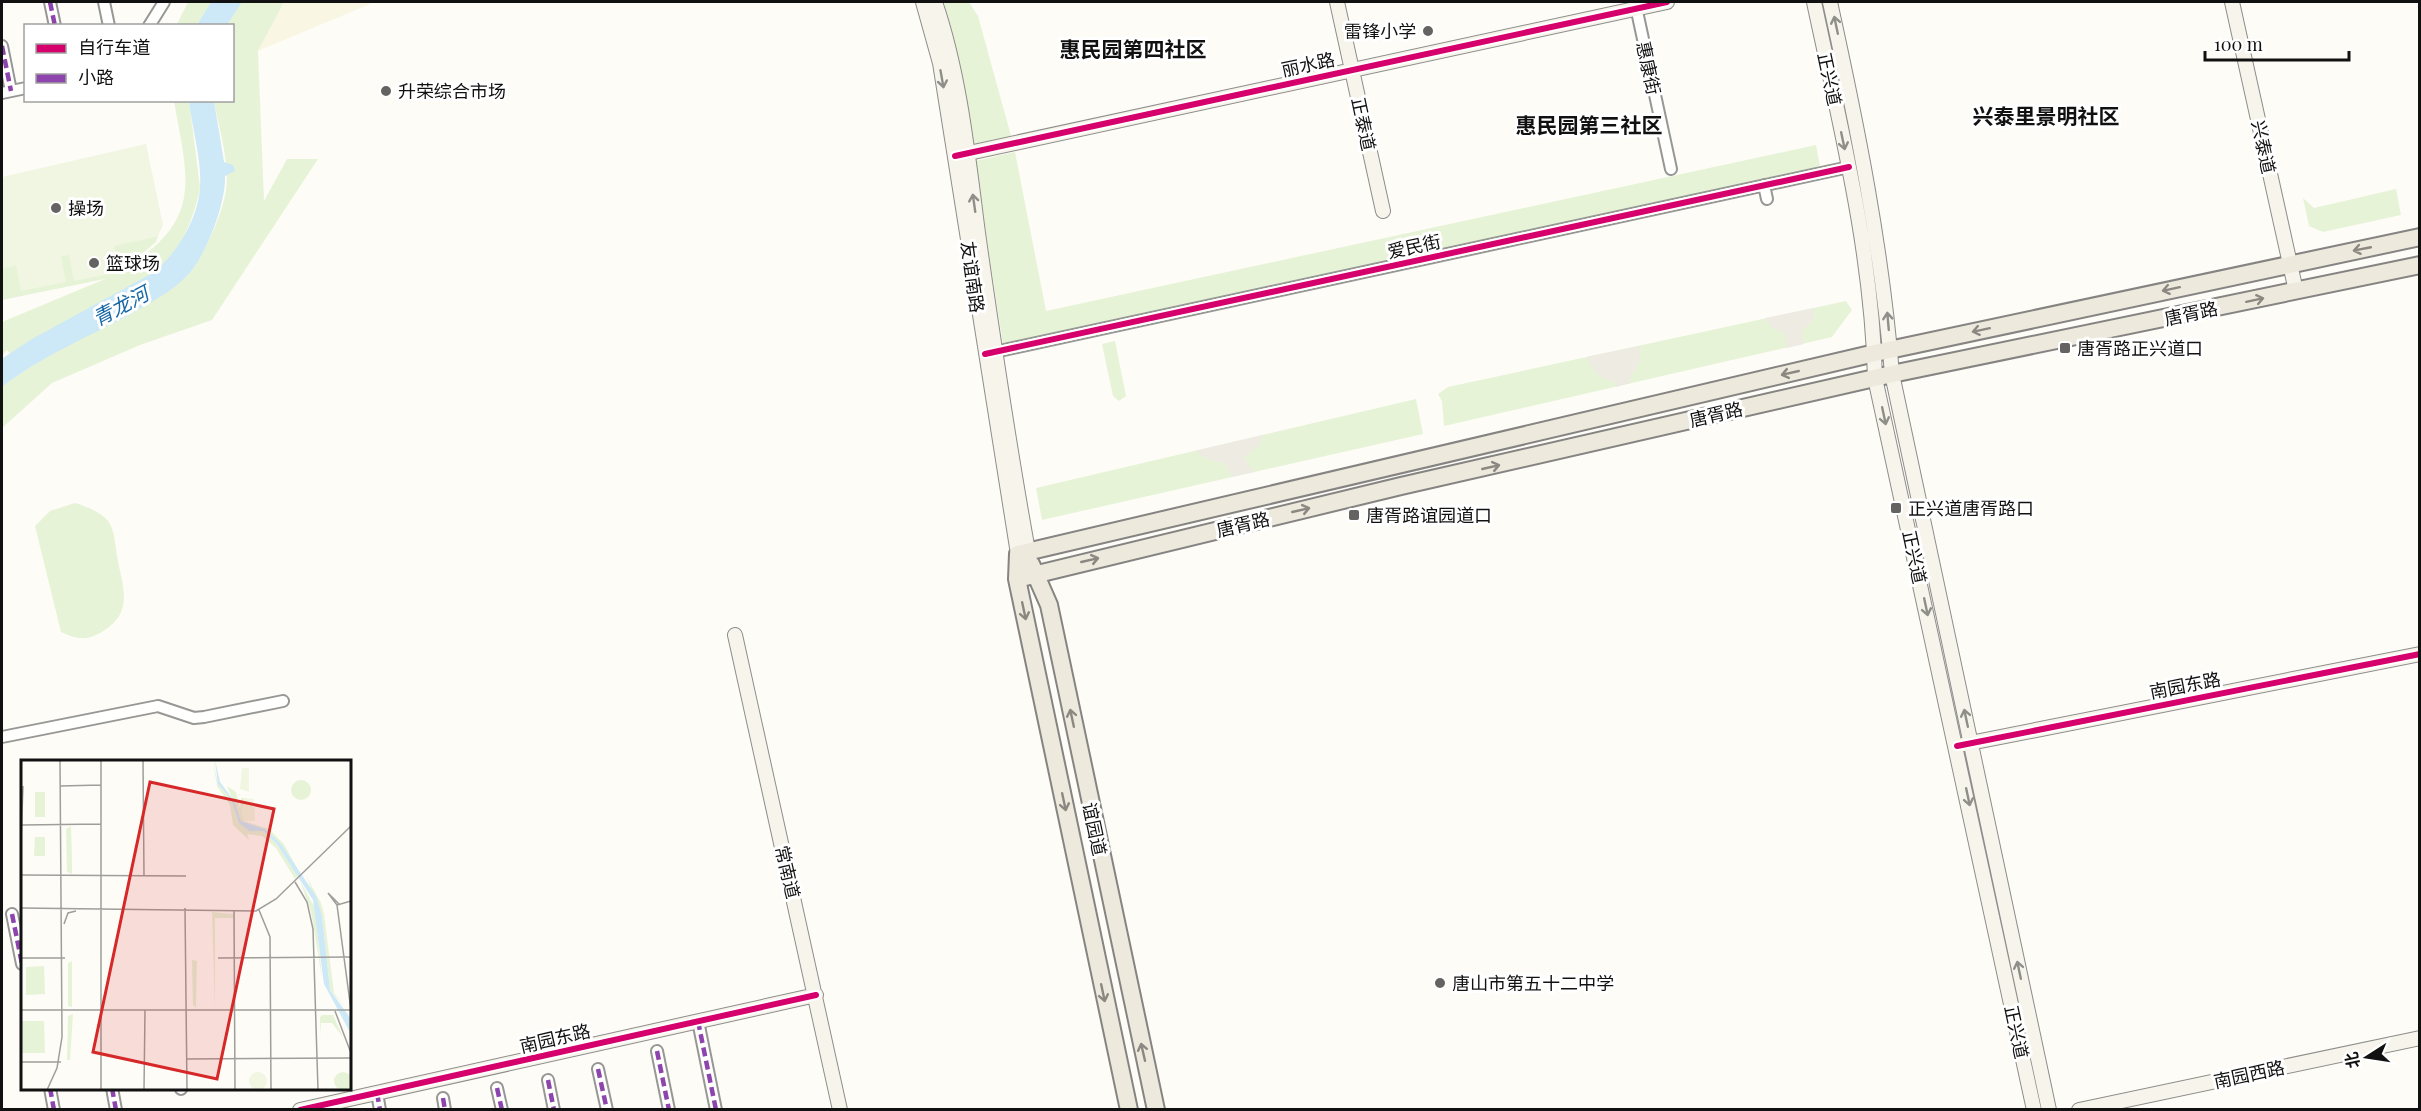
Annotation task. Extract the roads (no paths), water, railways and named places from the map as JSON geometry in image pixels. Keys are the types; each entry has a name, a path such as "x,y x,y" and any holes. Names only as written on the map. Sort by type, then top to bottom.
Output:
{"main road":[{"name":"唐胥路","path":"1023,553 1882,352 2420,237"},
{"name":"唐胥路","path":"1017,579 1892,374 2420,265"},
{"name":"谊园道","path":"1023,553 1049,605 1115,930 1156,1110"},
{"name":"谊园道","path":"1023,553 1017,579 1129,1110"}],"street":[{"path":"50,2 55,24"},
{"path":"104,2 109,24"},
{"path":"150,24 164,2"},
{"name":"友谊南路","path":"923,2 961,155"},
{"name":"友谊南路","path":"935,2 951,62 961,155 990,353 1023,553"},
{"name":"正泰道","path":"1337,2 1383,211"},
{"name":"丽水路","path":"961,155 1352,70 1635,5 1667,2"},
{"name":"正兴道","path":"1814,2 1849,167 1872,320 1892,374 2049,1110"},
{"name":"正兴道","path":"1830,2 1860,139 1889,317 1875,378 1957,746 2034,1110"},
{"name":"兴泰道","path":"2232,2 2301,290"},
{"name":"兴泰道","path":"2241,2 2293,263"},
{"name":"惠康街","path":"1635,5 1671,169"},
{"path":"2,46 6,92 24,88"},
{"name":"爱民街","path":"990,353 1849,167"},
{"path":"1764,185 1767,199"},
{"name":"常南道","path":"735,635 840,1110"},
{"name":"南园东路","path":"1957,746 2420,654"},
{"path":"2,737 158,706 194,718 283,701"},
{"path":"12,914 21,959"},
{"name":"南园东路","path":"300,1110 816,995"},
{"path":"698,1022 716,1110"},
{"name":"南园西路","path":"2079,1110 2420,1038"},
{"path":"657,1051 669,1110"},
{"path":"598,1069 607,1110"},
{"path":"548,1080 554,1110"},
{"path":"497,1089 502,1110"},
{"path":"50,1090 54,1110"},
{"path":"112,1090 116,1110"},
{"path":"377,1093 380,1110"}],"water":[{"path":"211,2 242,2 228,24 198,24"},
{"name":"青龙河","path":"189,102 214,102 224,162 233,165 235,171 225,176 222,200 213,229 201,257 186,277 159,298 48,357 2,387 3,358 32,339 151,274 169,257 184,236 195,212 200,188 198,155"}],"place":[{"name":"雷锋小学","path":"1428,31"},
{"name":"升荣综合市场","path":"386,91"},
{"name":"操场","path":"56,208"},
{"name":"篮球场","path":"94,263"},
{"name":"唐胥路正兴道口","path":"2065,348"},
{"name":"正兴道唐胥路口","path":"1896,508"},
{"name":"唐胥路谊园道口","path":"1354,515"},
{"name":"唐山市第五十二中学","path":"1440,983"}],"district":[{"name":"惠民园第四社区","path":"1133,48"},
{"name":"兴泰里景明社区","path":"2046,115"},
{"name":"惠民园第三社区","path":"1589,124"}]}
